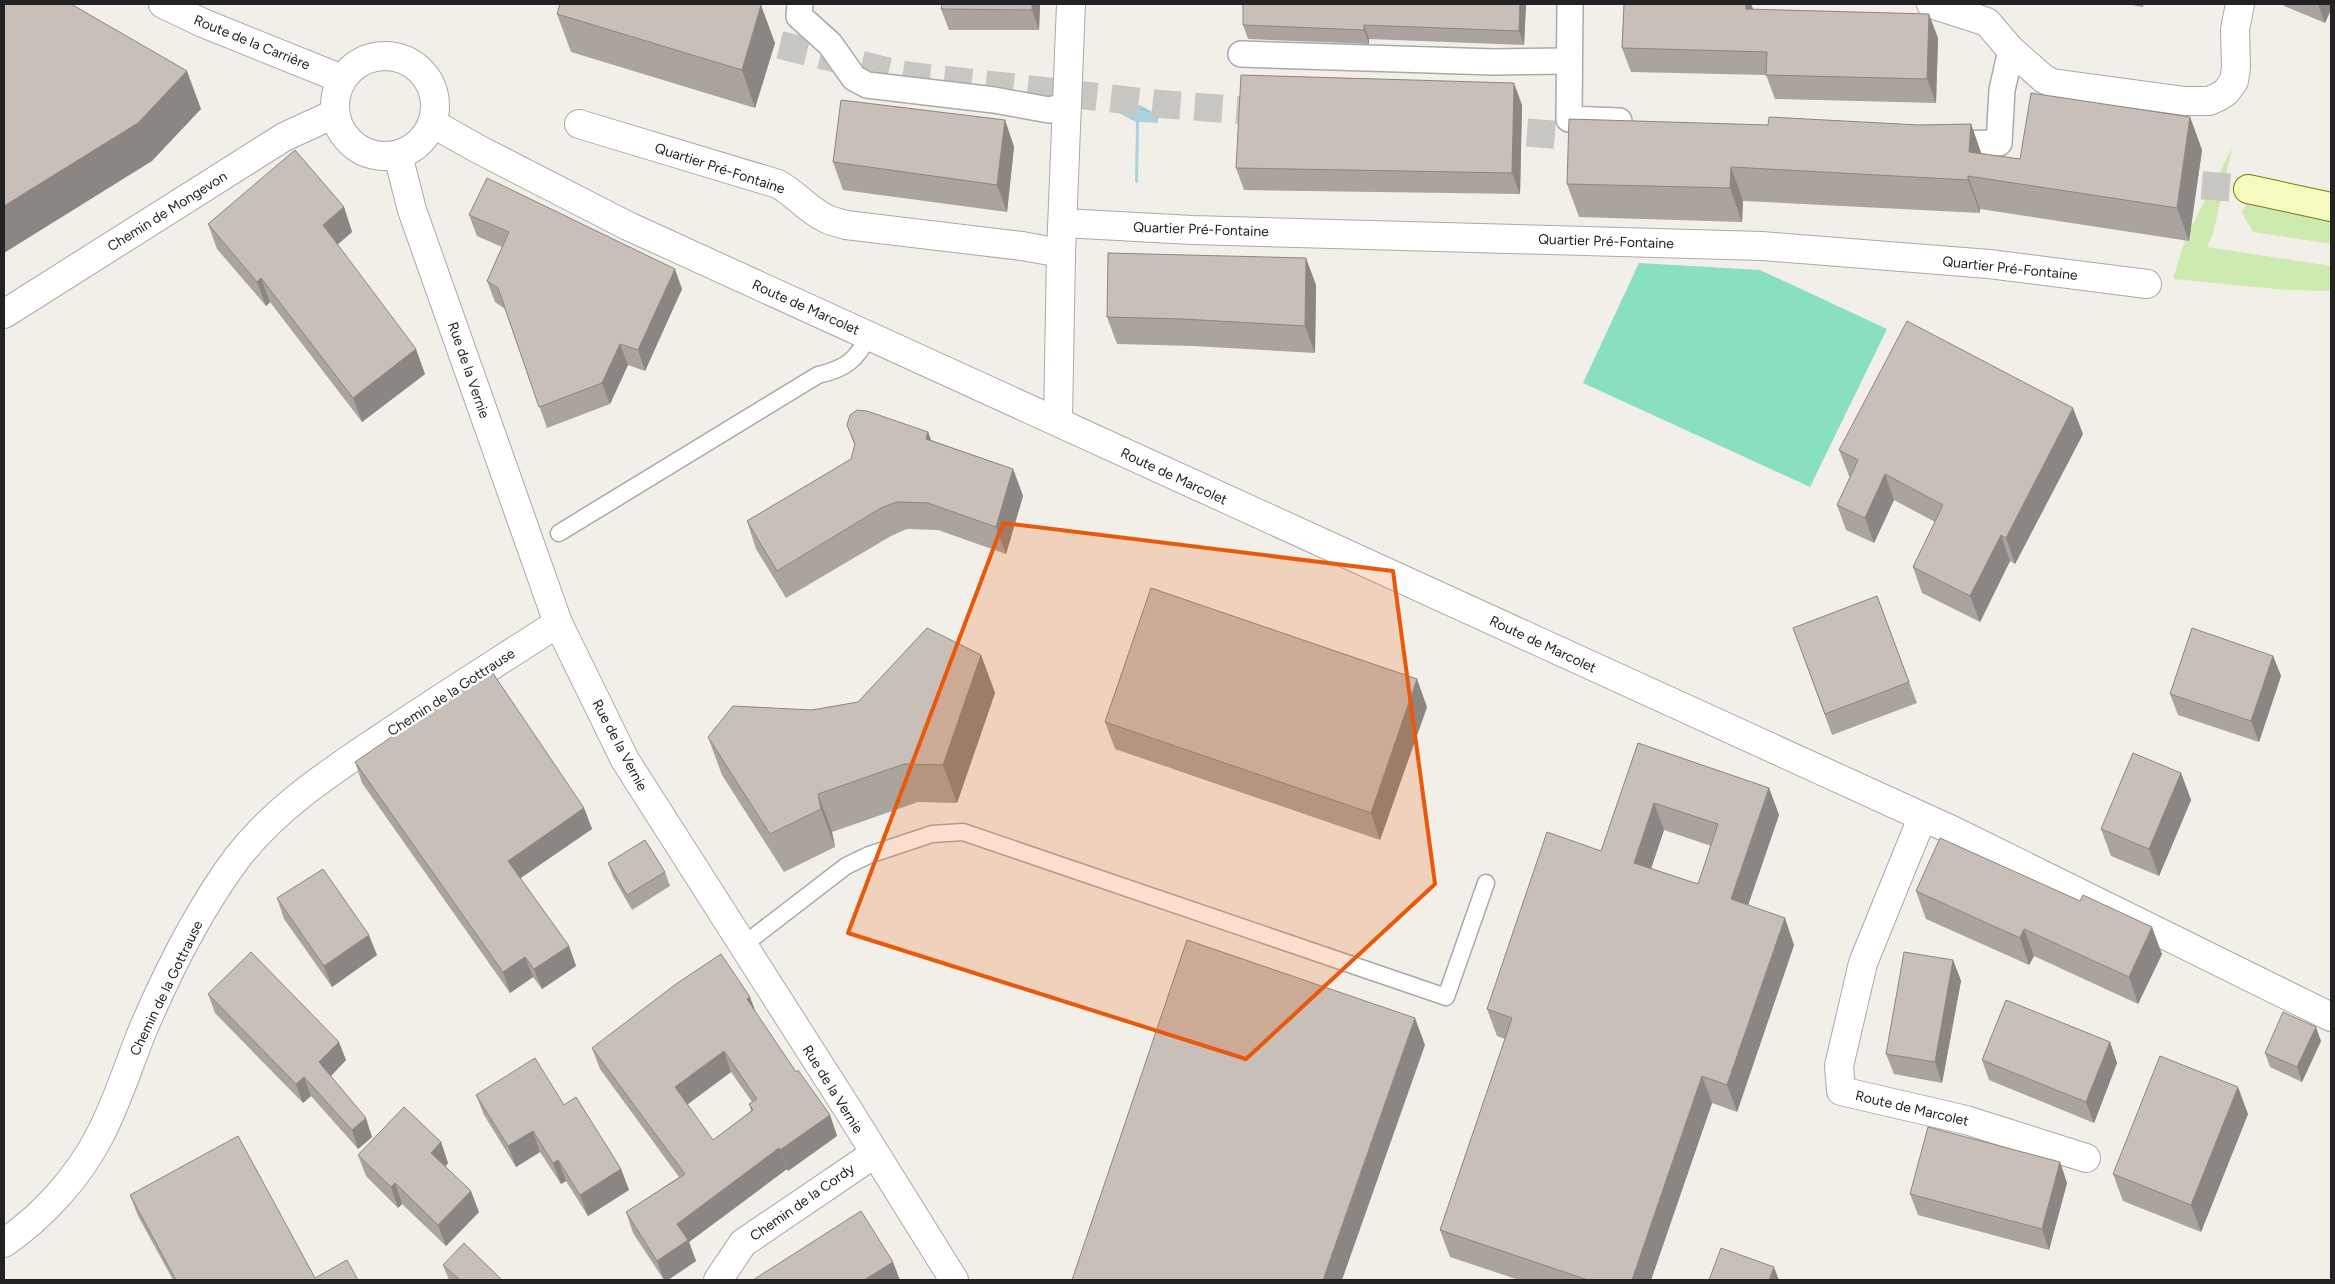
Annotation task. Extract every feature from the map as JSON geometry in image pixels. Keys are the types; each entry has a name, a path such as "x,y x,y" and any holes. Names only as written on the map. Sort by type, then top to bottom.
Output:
{"main road":[{"path":"2248,189 2331,207"}],"street":[{"name":"Route de la Carrière","path":"163,4 203,23 342,79"},
{"path":"800,4 799,16 830,44 854,78 867,84 994,100 1049,110 1066,106"},
{"path":"1058,421 1061,253 1071,4"},
{"path":"1570,4 1569,119 1645,122"},
{"path":"1931,4 1987,22 2012,50 2044,79 2052,83 2185,101 2209,101 2226,92 2234,81 2238,17"},
{"path":"1923,143 1999,143 2002,90 2012,50"},
{"path":"1241,54 1494,62 1569,60"},
{"path":"383,55 399,57 414,64 426,76 433,90 436,106 432,123 424,138 412,148 398,155 381,157 364,153 350,143 340,130 334,114 336,90 342,79 352,67 367,58 383,55"},
{"name":"Chemin de Mongevon","path":"4,314 284,137 334,114"},
{"name":"Route de Marcolet","path":"432,123 478,149 628,226 1058,421 1180,480 1965,837 2331,1016"},
{"name":"Quartier Pré-Fontaine","path":"579,124 778,184 794,192 806,205 828,220 846,225 1022,246 1061,253"},
{"name":"Rue de la Vernie","path":"398,155 412,210 558,623 626,760 954,1280"},
{"name":"Quartier Pré-Fontaine","path":"1062,223 1192,230 1762,246 1989,264 2147,284"},
{"name":"Chemin de la Gottrause","path":"4,1243 36,1218 65,1187 88,1156 100,1135 145,1025 186,940 237,858 289,803 314,783 454,689 558,623"},
{"name":"Route de Marcolet","path":"1922,818 1863,963 1839,1066 1841,1091 1966,1120 2086,1158"},
{"name":"Chemin de la Cordy","path":"718,1280 743,1243 874,1154"}],"lane":[{"path":"559,533 818,375 840,370 862,350 869,335"},
{"path":"742,946 846,866 869,855 932,834 963,832 1446,997 1486,883"}],"highlighted area":[{"path":"1003,523 1393,571 1435,884 1246,1059 848,933"}],"green space":[{"path":"2232,148 2213,234 2207,247 2331,266 2331,291 2287,290 2173,279 2186,237"},
{"path":"2246,204 2331,221 2331,244 2253,232 2242,213"},
{"path":"1639,263 1760,270 1887,329 1810,487 1583,383"}],"water":[{"path":"1118,105 1140,105 1158,115 1158,123 1139,122 1138,183 1135,182 1136,122 1117,112"}],"building":[{"path":"4,4 71,4 187,71 138,123 4,206"},
{"path":"560,4 761,5 742,70 557,14"},
{"path":"942,4 1032,4 1032,10 941,9"},
{"path":"1243,4 1520,4 1519,31 1364,25 1364,30 1243,25"},
{"path":"1624,4 1746,4 1746,9 1929,14 1927,79 1766,75 1767,52 1622,48"},
{"path":"1241,75 1514,83 1512,173 1236,168"},
{"path":"2031,93 2190,117 2177,208 1968,176 1968,180 1731,167 1730,188 1567,184 1569,119 1768,125 1769,117 1919,125 1971,124 1969,152 2020,159"},
{"path":"841,100 1005,120 997,185 833,162"},
{"path":"295,150 344,207 323,225 416,349 353,398 261,278 257,282 208,224"},
{"path":"487,178 675,269 638,350 620,344 602,383 539,407 498,288 487,281 509,232 469,215"},
{"path":"1108,253 1306,258 1305,326 1107,317"},
{"path":"1907,321 2073,408 2006,538 2001,535 1970,596 1913,567 1943,505 1885,474 1865,518 1837,505 1858,460 1839,450"},
{"path":"857,410 867,411 928,432 926,439 1013,469 996,527 928,503 897,502 881,508 777,571 747,521 851,459 855,444 847,425 850,415"},
{"path":"1151,588 1417,679 1371,813 1105,722"},
{"path":"1877,596 1909,682 1825,714 1793,628"},
{"path":"927,628 981,655 943,765 904,764 818,794 821,809 770,834 708,737 733,706 812,710 858,702"},
{"path":"2192,628 2273,656 2251,721 2170,694"},
{"path":"490,669 584,808 508,861 569,946 534,969 525,957 503,972 355,762"},
{"path":"1638,743 1769,788 1731,899 1785,918 1727,1085 1702,1076 1632,1280 1588,1280 1440,1230 1512,1018 1487,1009 1547,832 1601,851","holes":["1654,803 1718,824 1698,884 1634,863"]},
{"path":"2133,753 2181,773 2149,849 2101,829"},
{"path":"1940,838 2080,901 2083,895 2152,927 2129,977 2024,929 2020,938 1916,891"},
{"path":"645,840 665,872 627,895 608,863"},
{"path":"323,869 369,935 324,966 277,898"},
{"path":"1187,940 1415,1018 1323,1280 1072,1280"},
{"path":"251,952 339,1042 319,1062 366,1118 352,1130 304,1077 296,1084 208,994"},
{"path":"1904,952 1953,960 1935,1062 1886,1054"},
{"path":"721,954 750,997 747,999 796,1072 798,1070 830,1115 780,1150 779,1148 677,1224 688,1240 657,1261 626,1212 685,1174 592,1048 676,984","holes":["724,1051 757,1099 749,1104 753,1110 713,1140 675,1087"]},
{"path":"2006,1000 2110,1042 2086,1102 1982,1060"},
{"path":"2283,1012 2316,1027 2297,1067 2265,1053"},
{"path":"2160,1056 2238,1087 2191,1205 2113,1174"},
{"path":"535,1058 564,1105 576,1097 621,1169 580,1195 558,1160 553,1163 533,1131 508,1146 476,1095"},
{"path":"404,1107 441,1142 431,1153 471,1191 438,1225 395,1183 391,1187 358,1155"},
{"path":"1928,1127 2060,1162 2042,1229 1910,1194"},
{"path":"238,1136 315,1278 347,1260 358,1280 176,1280 130,1195"},
{"path":"861,1211 893,1262 864,1280 753,1280"},
{"path":"464,1243 502,1280 460,1280 443,1265"},
{"path":"1721,1248 1774,1267 1769,1280 1709,1280"}],"tunnel":[{"path":"739,35 903,75 1160,104 1277,113"},
{"path":"1485,129 1606,139"},
{"path":"2160,182 2248,189"}]}
